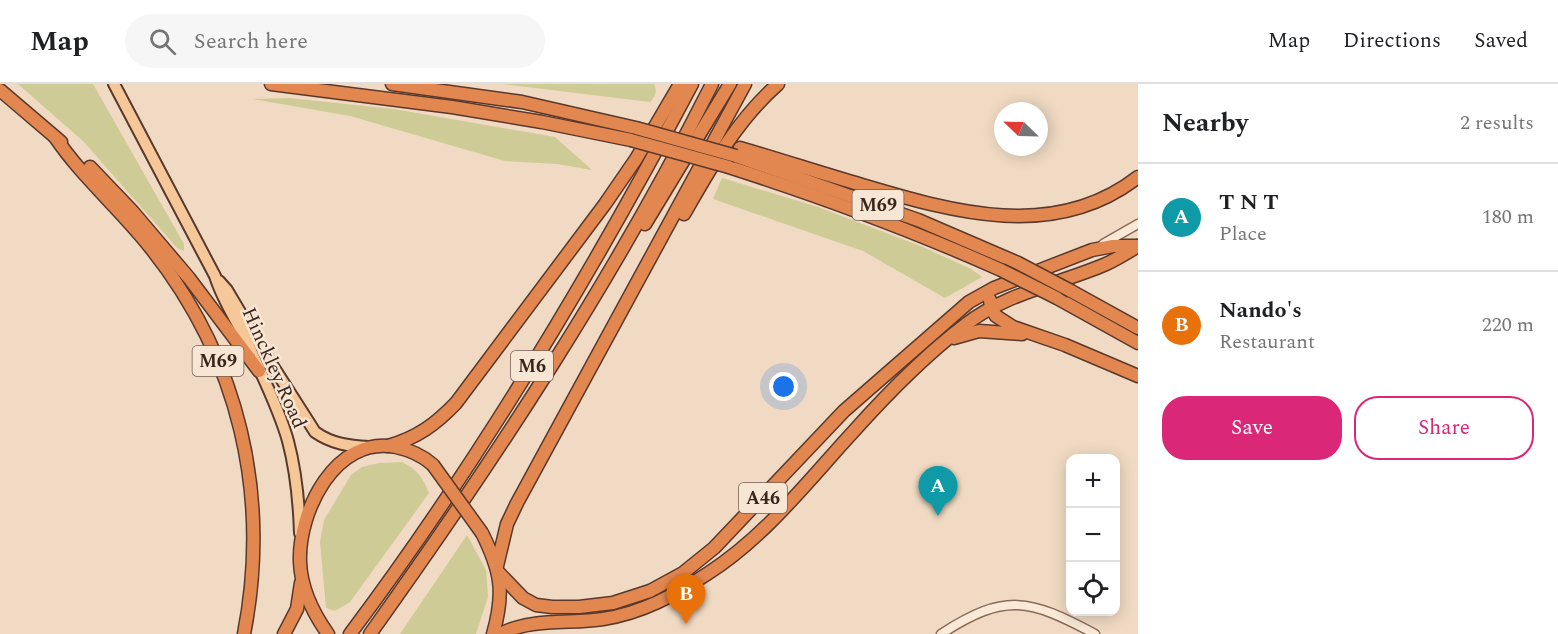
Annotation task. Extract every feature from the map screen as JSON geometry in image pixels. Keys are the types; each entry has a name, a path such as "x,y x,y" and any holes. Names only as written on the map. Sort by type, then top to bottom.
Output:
{"highway":[{"name":"M69","path":"271,84 452,107 701,145 918,220 1018,263 1138,328"},
{"name":"M69","path":"392,84 522,102 634,134 735,157 831,200 888,221 1001,270 1058,298 1138,343"},
{"path":"388,446 423,432 439,421 456,403 605,204 636,159 680,84"},
{"name":"M6","path":"350,634 454,487 531,368 622,215 692,84"},
{"name":"M6","path":"370,634 431,549 546,376 607,276 712,84"},
{"path":"607,276 666,192 730,84"},
{"path":"492,634 497,619 498,570 507,524 745,84"},
{"path":"619,316 738,126 777,84"},
{"name":"M69","path":"0,90 91,169 133,212 208,300 246,356 259,371"},
{"name":"M69","path":"55,137 68,156 128,220 166,269 195,312 221,367 240,424 253,504 253,574 244,634"},
{"path":"735,157 956,210 1014,217 1049,215 1087,205 1115,192 1138,177"},
{"name":"A46","path":"498,570 523,598 536,605 552,608 613,603 650,591 683,573 714,548 844,411 961,307 993,288 1092,250 1113,246 1138,246"},
{"name":"A46","path":"501,634 518,626 576,622 629,614 652,605 707,574 739,553 780,514 854,431 965,324 991,308 1025,293 1109,263 1138,246"},
{"path":"991,308 990,297 993,288"},
{"name":"A46","path":"991,308 1002,321 1032,335 1065,345 1138,376"},
{"name":"A46","path":"940,346 960,335 979,331 1032,335"},
{"path":"284,634 297,609 302,575 301,548 308,512 326,480 345,460 370,447 388,446 413,452 433,465 482,533 498,570"},
{"path":"302,575 309,602 318,621 328,634"}],"main road":[{"name":"Hinckley Road","path":"114,84 215,276 221,294 253,355 280,417 291,451 298,497 301,548"},
{"name":"Hinckley Road","path":"215,276 227,290 273,368 315,432 340,444 370,447"}],"street":[{"path":"1092,250 1138,224"},
{"path":"941,634 973,614 1010,605 1036,607 1052,612 1095,634"}],"shaded area":[{"path":"18,84 93,84 184,244 184,251 177,248 84,142"},
{"path":"502,84 654,84 656,92 650,102"},
{"path":"289,98 394,109 555,137 592,170 557,164 505,161 350,116 253,99"},
{"path":"722,178 818,207 923,247 971,269 982,277 945,298 863,251 713,199"},
{"path":"402,462 419,474 429,493 350,602 335,611 326,608 320,542 324,520 351,475 362,467 379,463"},
{"path":"467,535 486,570 488,597 476,634 400,634"}],"place":[{"name":"T N T","path":"938,516"},
{"name":"Nando's","path":"686,624"}]}
